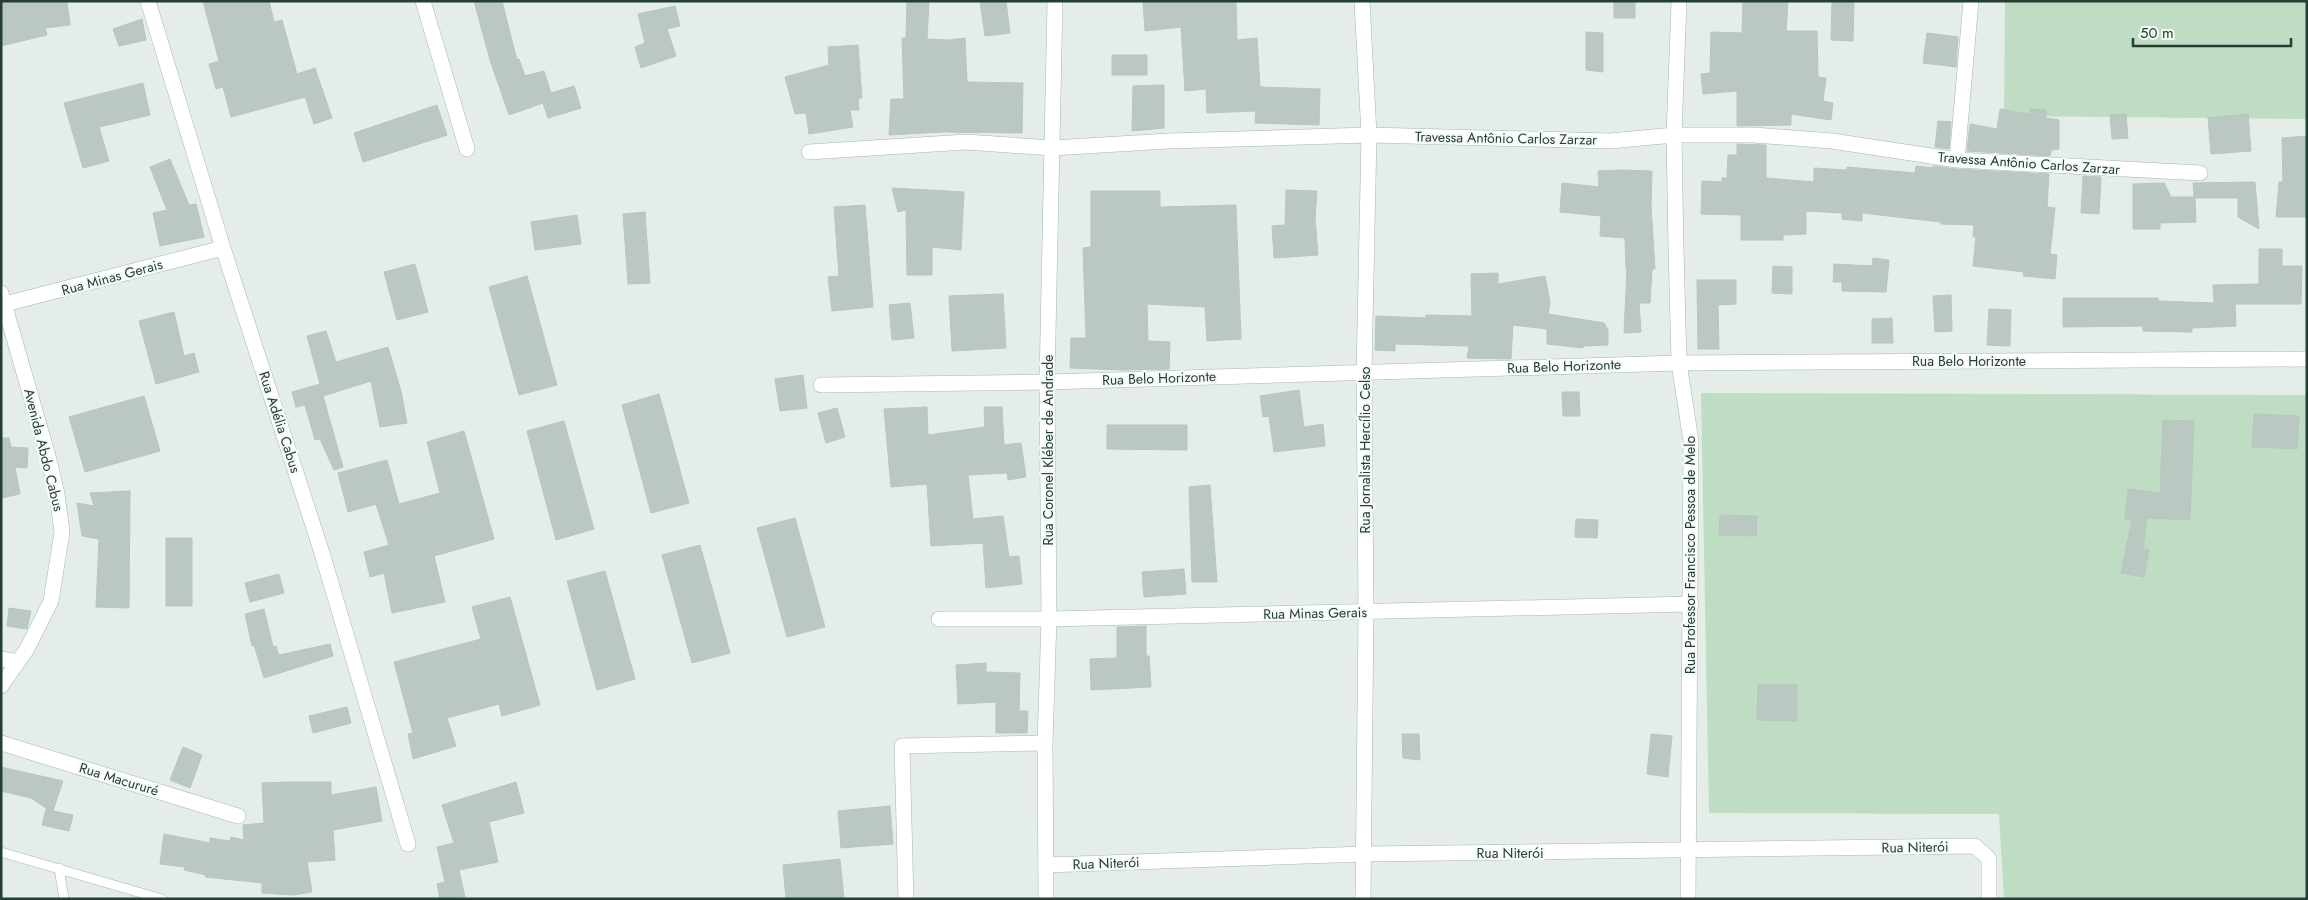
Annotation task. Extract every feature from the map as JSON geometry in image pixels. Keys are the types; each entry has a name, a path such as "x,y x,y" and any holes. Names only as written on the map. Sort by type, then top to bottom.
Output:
{"street":[{"name":"Rua Adélia Cabus","path":"148,1 223,248 322,553 408,844"},
{"path":"423,1 467,149"},
{"name":"Rua Coronel Kléber de Andrade","path":"1046,899 1045,743 1049,620 1047,382 1054,1"},
{"name":"Rua Jornalista Hercílio Celso","path":"1362,1 1369,135 1364,372 1366,612 1363,899"},
{"name":"Rua Professor Francisco Pessoa de Melo","path":"1679,1 1674,135 1679,363 1691,441 1688,899"},
{"path":"1957,160 1971,1"},
{"name":"Travessa Antônio Carlos Zarzar","path":"809,152 966,142 1052,148 1169,141 1369,135 1610,141 1674,135 1782,136 1957,160 2200,173"},
{"name":"Rua Minas Gerais","path":"3,301 223,248"},
{"name":"Avenida Abdo Cabus","path":"1,686 18,662 51,601 62,532 57,494 48,456 3,301"},
{"name":"Rua Belo Horizonte","path":"821,386 1047,382 1679,363 2307,359"},
{"name":"Rua Minas Gerais","path":"939,619 1049,620 1691,604"},
{"path":"1,659 18,662"},
{"name":"Rua Macururé","path":"1,743 238,816"},
{"path":"906,899 902,746 1045,743"},
{"name":"Rua Niterói","path":"1046,865 1364,854 1975,846 1989,859 1989,899"}],"lane":[{"path":"1,852 161,899"},
{"path":"59,868 64,899"}],"green space":[{"path":"2005,1 2307,1 2307,119 2004,116"},
{"path":"1701,393 2307,395 2307,899 2004,899 1999,814 1709,813"}],"building":[{"path":"1,1 67,1 70,25 45,28 47,35 1,46"},
{"path":"203,1 269,1 274,22 282,20 297,74 315,68 332,118 314,124 305,97 231,117 223,87 216,89 209,64 219,61"},
{"path":"474,1 502,1 517,60 519,59 525,76 544,71 551,93 574,86 581,108 548,118 543,103 509,115 490,60"},
{"path":"907,1 929,1 927,39 950,40 965,38 967,82 1023,83 1022,133 942,132 889,135 891,99 904,99 902,38 906,38"},
{"path":"980,1 1006,1 1010,33 985,36"},
{"path":"1236,1 1237,40 1257,38 1260,87 1320,89 1319,125 1255,123 1256,111 1207,113 1206,89 1185,91 1181,27 1145,31 1143,2"},
{"path":"1614,1 1635,1 1635,18 1614,18"},
{"path":"1743,1 1788,1 1786,31 1817,31 1818,77 1826,78 1823,101 1833,103 1831,120 1791,114 1791,125 1737,126 1737,91 1703,94 1701,74 1710,73 1711,32 1742,33"},
{"path":"1832,1 1854,1 1853,41 1831,40"},
{"path":"675,6 680,26 667,29 676,56 641,68 635,47 645,43 638,14"},
{"path":"142,19 146,40 119,46 113,29"},
{"path":"1586,32 1603,33 1603,72 1586,70"},
{"path":"1927,33 1958,37 1956,67 1923,63"},
{"path":"858,45 862,98 858,98 859,110 850,110 853,127 809,134 806,113 795,114 785,77 829,65 828,47"},
{"path":"1112,55 1147,55 1147,75 1112,75"},
{"path":"143,83 150,115 99,127 109,161 83,168 64,103"},
{"path":"1164,85 1164,128 1132,131 1133,86"},
{"path":"437,105 447,135 363,162 354,133"},
{"path":"2000,109 2029,114 2030,109 2046,110 2046,118 2059,120 2059,149 2051,150 2050,156 1967,151 1970,124 1997,129"},
{"path":"2126,114 2128,138 2112,139 2110,115"},
{"path":"2248,114 2251,151 2211,154 2208,118"},
{"path":"1938,121 1951,122 1949,149 1935,147"},
{"path":"2307,136 2307,217 2276,217 2279,182 2283,182 2282,138"},
{"path":"1737,144 1766,145 1766,178 1814,182 1814,168 1847,170 1847,167 1915,173 1916,166 2049,174 2047,207 2055,208 2050,254 2057,255 2055,279 2023,276 2024,272 1973,266 1976,237 1973,237 1974,225 1941,224 1941,222 1862,213 1862,221 1842,219 1842,213 1806,211 1806,234 1783,235 1783,240 1741,240 1741,215 1701,214 1702,181 1722,182 1722,178 1727,178 1728,155 1737,155"},
{"path":"170,159 189,205 196,204 204,237 160,246 153,213 167,210 150,167"},
{"path":"1598,171 1652,171 1651,206 1655,269 1652,269 1650,303 1639,303 1641,332 1624,333 1627,269 1625,238 1600,236 1601,216 1560,212 1562,183 1599,187"},
{"path":"2083,176 2101,177 2099,214 2081,213"},
{"path":"2255,182 2259,229 2238,217 2238,198 2195,198 2196,222 2160,223 2160,229 2133,229 2133,184 2164,183 2171,197 2194,197 2193,183"},
{"path":"892,188 964,192 961,250 932,247 932,275 907,275 906,210 898,212"},
{"path":"1286,190 1317,191 1315,218 1318,255 1274,258 1272,226 1285,225"},
{"path":"1091,191 1160,191 1160,207 1236,205 1241,339 1207,341 1205,307 1147,304 1148,341 1170,342 1169,369 1070,368 1071,338 1086,338 1083,248 1091,247"},
{"path":"865,205 873,307 832,311 828,277 839,276 834,207"},
{"path":"645,212 650,283 628,284 623,214"},
{"path":"577,215 581,244 535,250 531,222"},
{"path":"2259,249 2282,249 2282,266 2302,266 2301,304 2235,304 2236,326 2192,328 2192,332 2143,331 2143,326 2063,327 2063,298 2158,298 2158,301 2214,303 2213,285 2259,284"},
{"path":"1873,258 1889,260 1886,292 1842,291 1842,282 1833,282 1834,264 1872,266"},
{"path":"415,264 428,312 397,320 384,272"},
{"path":"1773,266 1792,267 1792,294 1772,293"},
{"path":"1498,273 1498,284 1545,276 1550,302 1548,314 1604,323 1608,330 1608,345 1583,346 1583,348 1547,344 1547,329 1513,325 1511,359 1467,358 1469,346 1395,344 1395,351 1375,350 1376,316 1426,318 1426,315 1472,316 1471,274"},
{"path":"527,276 557,385 519,395 489,287"},
{"path":"1697,280 1736,280 1736,304 1718,305 1719,349 1698,349"},
{"path":"1003,294 1006,348 952,351 949,296"},
{"path":"1951,295 1952,331 1935,332 1933,296"},
{"path":"910,303 914,338 892,340 889,305"},
{"path":"1989,309 2011,310 2010,346 1987,345"},
{"path":"174,312 184,356 194,353 199,372 156,384 139,321"},
{"path":"1892,318 1893,343 1872,343 1872,319"},
{"path":"326,331 336,362 388,347 401,391 407,423 380,427 371,381 323,396 343,467 334,470 320,439 315,440 305,405 296,407 292,392 320,384 307,336"},
{"path":"803,375 807,408 780,411 775,379"},
{"path":"1299,390 1304,427 1323,424 1325,446 1274,452 1269,416 1263,417 1260,396"},
{"path":"1562,392 1579,392 1580,416 1563,416"},
{"path":"659,394 689,503 651,513 622,405"},
{"path":"144,396 160,451 85,472 69,417"},
{"path":"927,407 928,435 985,427 984,407 1002,407 1004,445 1021,443 1026,477 1008,480 1007,473 968,475 973,519 1003,516 1009,557 1019,556 1022,584 986,588 983,543 931,546 927,484 891,487 884,409"},
{"path":"837,408 845,437 826,443 818,413"},
{"path":"2254,414 2299,416 2297,449 2252,447"},
{"path":"2163,420 2194,421 2190,520 2147,518 2143,549 2149,550 2144,577 2121,573 2132,520 2125,519 2128,489 2160,493"},
{"path":"564,421 594,529 556,540 527,431"},
{"path":"1107,425 1187,425 1187,450 1107,449"},
{"path":"464,431 494,539 434,556 445,602 392,613 384,573 370,577 364,552 389,545 376,504 348,512 338,473 387,460 399,504 440,493 427,442"},
{"path":"1,438 9,438 11,447 28,448 27,468 15,467 20,494 1,498"},
{"path":"1210,485 1217,582 1192,582 1189,487"},
{"path":"130,491 129,608 96,607 99,539 82,536 77,503 94,506 90,493"},
{"path":"1720,515 1757,516 1756,536 1719,535"},
{"path":"795,518 825,627 787,637 757,528"},
{"path":"1576,519 1598,520 1597,538 1575,537"},
{"path":"166,538 192,538 192,606 166,606"},
{"path":"700,545 730,653 692,663 662,555"},
{"path":"1184,569 1186,594 1144,597 1142,572"},
{"path":"605,571 635,679 597,690 567,581"},
{"path":"279,574 284,593 250,602 245,583"},
{"path":"510,597 540,705 502,716 499,704 447,718 456,746 413,759 408,734 413,733 394,662 481,639 472,607"},
{"path":"9,608 31,611 27,629 7,626"},
{"path":"264,609 273,647 276,646 279,655 330,644 333,656 264,678 254,645 252,646 245,614"},
{"path":"1146,626 1146,656 1149,656 1151,687 1091,690 1090,659 1117,658 1117,627"},
{"path":"986,663 986,672 1020,673 1019,711 1028,711 1027,733 996,733 996,702 958,704 956,665"},
{"path":"1758,685 1797,685 1797,721 1757,720"},
{"path":"347,707 351,723 313,733 309,716"},
{"path":"1402,734 1419,734 1420,760 1403,758"},
{"path":"1651,734 1672,736 1668,777 1647,774"},
{"path":"183,747 202,755 190,788 170,780"},
{"path":"1,767 63,781 53,811 73,815 69,831 42,825 46,809 49,810 31,798 1,791"},
{"path":"331,782 331,795 376,787 382,821 333,830 335,860 307,862 312,892 294,895 262,893 262,883 205,877 206,875 184,870 185,867 160,864 164,834 210,843 210,838 230,841 231,837 244,840 243,825 264,823 262,783"},
{"path":"516,782 524,813 489,822 498,862 459,870 465,897 440,899 437,884 445,882 437,847 454,843 442,805"},
{"path":"890,806 893,844 841,848 838,811"},
{"path":"840,859 844,899 786,899 783,865"}]}
